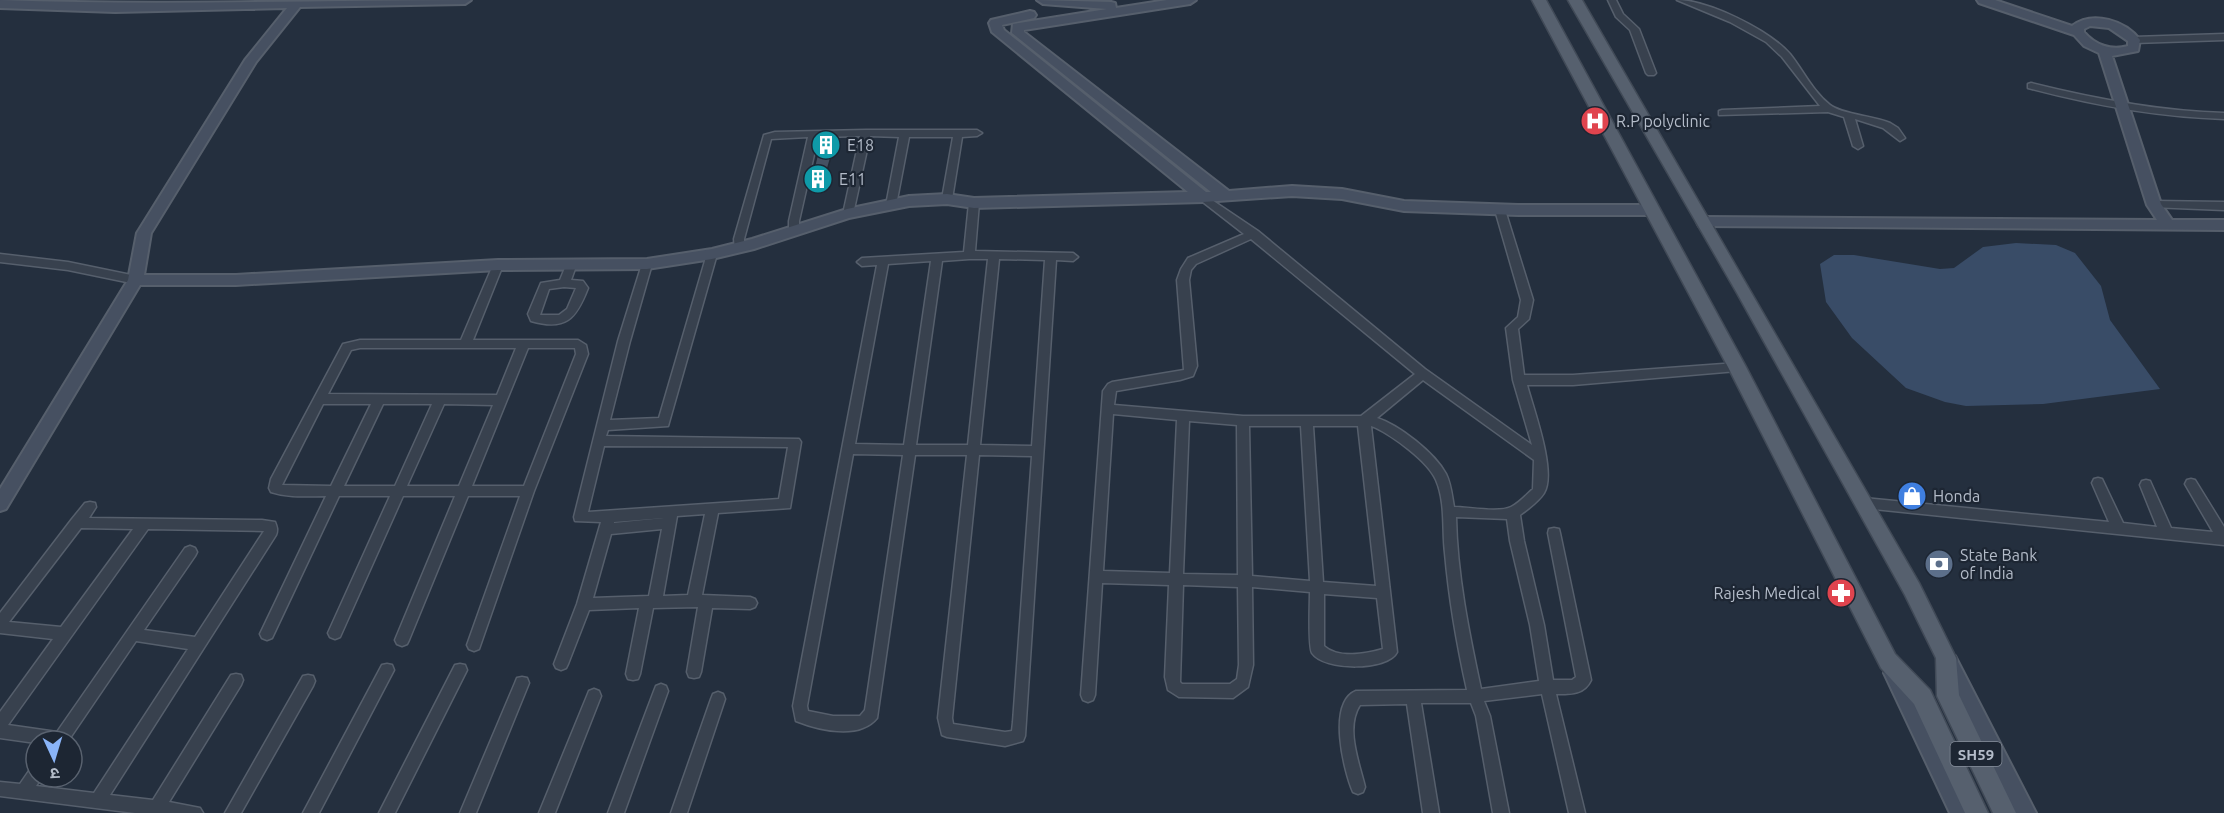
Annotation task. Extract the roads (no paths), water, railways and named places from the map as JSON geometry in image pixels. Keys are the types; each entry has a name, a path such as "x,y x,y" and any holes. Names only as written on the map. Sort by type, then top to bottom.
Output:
{"main road":[{"path":"1539,0 1737,367 1888,661"},
{"path":"1575,0 1864,503 1912,589 1946,658"},
{"name":"SH59","path":"1946,658 1948,696 2005,813"},
{"name":"SH59","path":"1888,661 1922,697 1977,813"}],"street":[{"path":"0,4 115,8 465,0"},
{"path":"1043,0 1099,5 1190,0"},
{"path":"1612,0 1619,15 1634,29 1651,73"},
{"path":"1681,0 1752,30 1769,40 1788,57 1828,109"},
{"path":"1983,0 2078,32 2086,42 2104,50 2129,51 2136,44 2134,40"},
{"path":"0,504 136,280 144,233 251,60 298,3"},
{"path":"1099,5 1001,20 995,23 998,32 1203,197 1254,234 1320,291 1424,374 1540,458"},
{"path":"1129,5 1017,27 1018,33 1226,196"},
{"path":"2078,32 2082,24 2096,22 2115,26 2134,40 2224,37"},
{"path":"2104,50 2154,205 2167,224"},
{"path":"2031,86 2122,106 2194,115 2224,116"},
{"path":"1722,113 1828,109 1890,127 1900,138"},
{"path":"1848,114 1858,146"},
{"path":"889,205 892,200 905,133"},
{"path":"739,248 739,239 767,137 814,134 977,133"},
{"path":"794,231 794,221 814,134"},
{"path":"848,214 866,134"},
{"path":"947,199 958,134"},
{"path":"0,258 68,266 136,280 236,280 498,265 646,264 739,248 848,214 889,205 909,201 947,199 974,203 1203,197 1292,191 1341,194 1404,206 1500,210 1651,210"},
{"path":"969,255 974,203"},
{"path":"2154,205 2224,206"},
{"path":"1449,512 1513,513 1539,491 1542,473 1540,458 1520,380 1512,328 1522,319 1527,300 1500,210"},
{"path":"1704,222 2224,225"},
{"path":"1088,696 1109,391 1112,387 1189,373 1191,366 1183,280 1186,269 1192,261 1254,234"},
{"path":"604,424 664,423 712,254"},
{"path":"862,262 969,255 1074,256"},
{"path":"994,255 945,718 947,730 1005,739 1018,736 1020,722 1051,256"},
{"path":"883,261 800,706 801,716 813,721 853,724 865,722 872,713 937,257"},
{"path":"600,441 795,442 785,504 713,508 671,517 607,523 580,518 604,424 646,264"},
{"path":"465,344 498,265"},
{"path":"564,284 571,266"},
{"path":"564,284 582,285 572,315 565,319 535,318 534,314 545,285 564,284"},
{"path":"474,645 528,491 582,354 582,348 578,344 360,344 347,347 277,479 276,488 286,490 528,491"},
{"path":"402,640 524,344"},
{"path":"1520,380 1573,380 1737,367"},
{"path":"1364,421 1424,374"},
{"path":"318,399 501,400"},
{"path":"267,634 380,399"},
{"path":"335,633 440,399"},
{"path":"1107,409 1243,421 1376,422 1386,427 1431,465 1443,482 1449,512 1456,598 1475,696 1483,716 1501,813"},
{"path":"1183,416 1172,678 1173,685 1179,690 1233,691 1243,682 1246,665 1243,421"},
{"path":"1307,421 1317,585 1317,649 1322,656 1332,659 1384,657 1390,652 1364,421"},
{"path":"847,449 1037,451"},
{"path":"2098,483 2120,529"},
{"path":"2191,484 2224,539"},
{"path":"2146,485 2167,534"},
{"path":"1864,503 2224,539"},
{"path":"65,634 0,625 90,507"},
{"path":"694,672 700,601 713,508"},
{"path":"1513,513 1517,542 1537,625 1547,687 1577,813"},
{"path":"633,674 671,517"},
{"path":"77,523 270,526 271,531 98,801"},
{"path":"561,664 584,604 607,523"},
{"path":"0,724 144,524"},
{"path":"1358,787 1347,735 1346,716 1348,707 1356,698 1475,696 1547,687 1575,687 1584,680 1554,533"},
{"path":"67,729 190,552"},
{"path":"1095,577 1245,581 1384,592"},
{"path":"584,604 700,601 750,603"},
{"path":"133,634 199,644"},
{"path":"1946,658 2026,813"},
{"path":"1888,661 1961,813"},
{"path":"311,813 387,670"},
{"path":"387,813 460,670"},
{"path":"157,808 236,680"},
{"path":"233,813 308,681"},
{"path":"468,813 522,683"},
{"path":"616,813 661,691"},
{"path":"547,813 594,696"},
{"path":"1413,697 1431,813"},
{"path":"679,813 718,699"},
{"path":"0,731 24,735"},
{"path":"0,789 195,813"}],"water":[{"path":"2016,243 2056,245 2075,253 2101,286 2110,320 2160,389 2043,404 1966,406 1945,402 1906,388 1852,338 1826,302 1820,264 1834,255 1854,255 1940,269 1954,268 1983,247"}],"place":[{"name":"R.P polyclinic","path":"1595,121"},
{"name":"E18","path":"826,145"},
{"name":"E11","path":"818,179"},
{"name":"Honda","path":"1912,496"},
{"name":"State Bank of India","path":"1939,564"},
{"name":"Rajesh Medical","path":"1841,593"}]}
